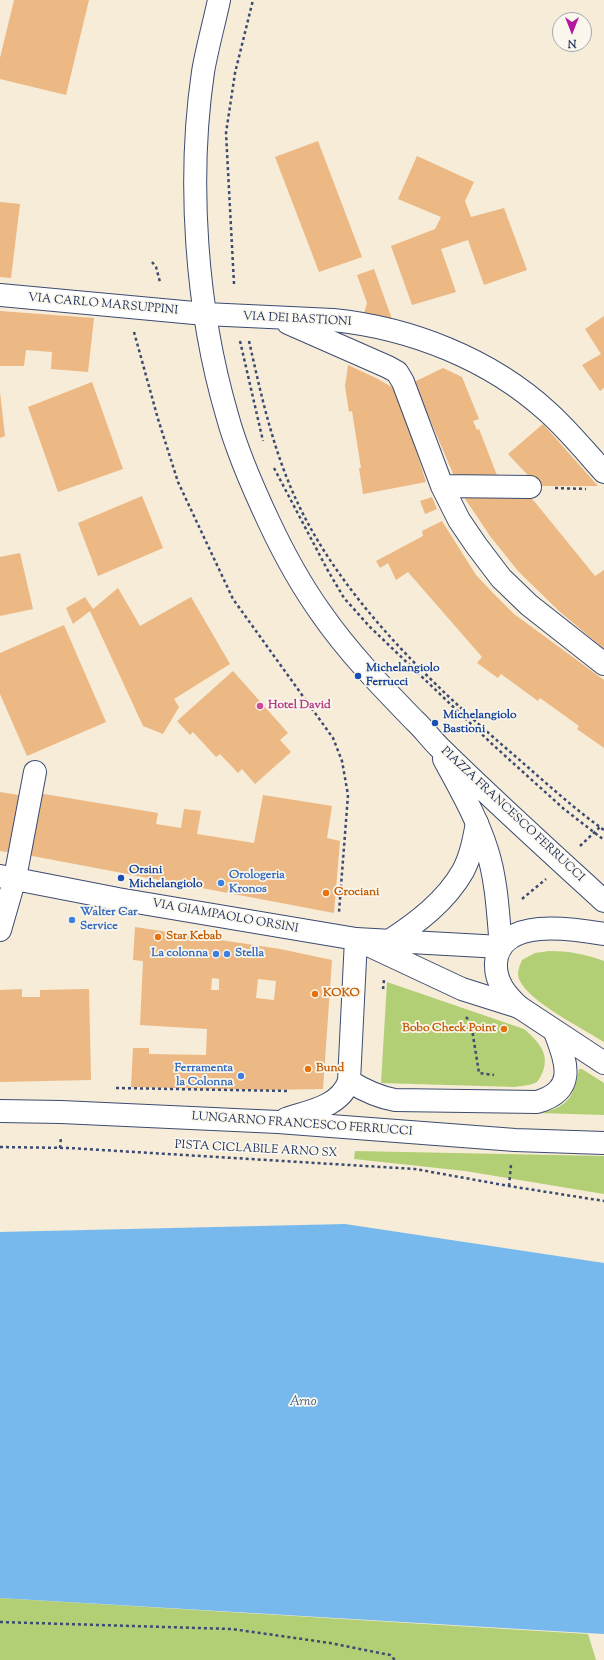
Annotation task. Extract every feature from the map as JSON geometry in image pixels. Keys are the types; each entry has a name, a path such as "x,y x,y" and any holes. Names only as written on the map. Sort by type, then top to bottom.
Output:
{"street":[{"path":"219,0 204,71 197,141 197,220 205,314 215,372 227,416 239,452 276,538 319,612 366,670 437,745"},
{"name":"VIA CARLO MARSUPPINI","path":"0,295 205,314"},
{"name":"VIA DEI BASTIONI","path":"205,314 350,322 402,333 439,345 498,374 538,403 550,413 604,472"},
{"path":"274,317 397,372 403,382 442,486 459,520 476,545 501,578 529,605 604,664"},
{"path":"442,486 530,487"},
{"name":"PIAZZA FRANCESCO FERRUCCI","path":"437,745 478,823 491,864 501,947 496,963 498,979 507,996 519,1008 604,1063"},
{"name":"PIAZZA FRANCESCO FERRUCCI","path":"437,745 604,901"},
{"path":"0,930 7,877 35,772"},
{"path":"389,941 428,912 456,881 467,860 478,823"},
{"name":"VIA GIAMPAOLO ORSINI","path":"7,877 125,900 356,940"},
{"path":"278,1122 322,1107 335,1100 344,1092 349,1081 356,940 501,947 506,941 515,935 530,930 544,928 604,934"},
{"name":"PIAZZA FRANCESCO FERRUCCI","path":"356,940 462,989 519,1008"},
{"path":"349,1081 367,1092 379,1097 395,1100 537,1102 551,1098 560,1090 564,1081 566,1062 555,1032"},
{"name":"LUNGARNO FRANCESCO FERRUCCI","path":"0,1111 61,1112 278,1122 515,1140 604,1143"}],"path":[{"path":"234,284 226,133 235,73 253,0"},
{"path":"152,262 156,268 160,282"},
{"path":"134,331 158,419 178,482 233,599 333,738 342,761 348,796 338,916"},
{"path":"239,338 264,445"},
{"path":"255,338 248,338 266,414 291,488 319,544 385,631 466,714 604,830"},
{"path":"273,466 327,569 344,598 370,627 492,744 564,809 604,840"},
{"path":"530,487 589,489"},
{"path":"579,847 600,827"},
{"path":"519,901 551,875"},
{"path":"471,1023 479,1073 501,1076"},
{"path":"115,1088 295,1091"},
{"name":"PISTA CICLABILE ARNO SX","path":"0,1147 69,1148 415,1169 604,1201"},
{"path":"509,1186 512,1160"},
{"path":"0,1622 232,1629 390,1655 395,1660"}],"green space":[{"path":"549,951 577,953 604,961 604,1042 545,1006 525,989 520,981 518,973 522,960 535,953"},
{"path":"387,982 524,1029 538,1042 545,1058 543,1072 539,1080 532,1084 515,1087 381,1083"},
{"path":"579,1069 582,1069 604,1083 604,1115 538,1113 556,1108 568,1100 575,1087"},
{"path":"355,1151 604,1156 604,1194 465,1171 354,1159"},
{"path":"0,1598 588,1634 596,1660 0,1660"}],"water":[{"name":"Arno","path":"345,1224 604,1263 604,1634 0,1598 0,1232"}],"building":[{"path":"14,0 89,0 66,95 0,79 0,58"},
{"path":"318,141 362,257 319,272 275,157"},
{"path":"417,156 474,182 465,201 471,217 504,208 527,270 484,285 468,240 441,249 456,292 412,305 391,246 435,229 441,217 398,199"},
{"path":"0,202 20,204 11,278 0,277"},
{"path":"374,269 392,319 364,313 367,303 357,275"},
{"path":"0,311 94,318 88,372 51,369 52,352 26,350 24,366 0,366"},
{"path":"604,316 604,388 600,391 582,365 601,354 585,329"},
{"path":"348,365 397,390 426,482 363,494 359,468 361,468 352,411 349,412 345,386"},
{"path":"443,368 462,377 479,419 473,421 477,430 479,429 500,483 457,483 414,382"},
{"path":"92,382 123,469 58,492 28,407"},
{"path":"0,392 5,436 0,438"},
{"path":"543,424 598,486 538,486 508,454"},
{"path":"521,490 534,501 595,576 604,570 604,649 559,611 518,571 490,536 464,497"},
{"path":"142,496 163,548 98,576 78,523"},
{"path":"432,497 437,509 425,514 420,501"},
{"path":"442,521 476,575 514,614 604,680 604,748 577,729 579,726 540,698 538,701 501,674 498,678 477,663 482,657 408,572 396,580 388,563 380,568 376,561 423,536 422,531"},
{"path":"20,553 33,609 0,616 0,557"},
{"path":"118,588 140,626 191,597 230,664 174,699 179,707 163,734 143,726 90,611 73,624 66,608 85,597 93,609"},
{"path":"64,625 106,722 27,756 0,694 0,653"},
{"path":"233,671 288,733 280,740 291,752 255,784 242,769 238,773 220,754 216,757 193,732 190,735 177,721"},
{"path":"0,792 25,796 15,853 0,851"},
{"path":"38,793 158,813 156,824 181,828 184,809 201,811 197,834 254,843 263,795 332,806 327,838 340,841 334,913 27,855"},
{"path":"135,927 280,949 332,960 323,1089 266,1090 131,1087 133,1048 149,1048 149,1054 206,1055 207,1029 140,1025 143,961 133,960","holes":["212,978 219,979 219,990 211,990","258,979 276,981 274,1000 256,998"]},
{"path":"22,989 22,997 40,997 40,990 89,989 91,1080 0,1082 0,990"}],"place":[{"name":"Michelangiolo Ferrucci","path":"358,676"},
{"name":"Hotel David","path":"260,706"},
{"name":"Michelangiolo Bastioni","path":"435,723"},
{"name":"Orsini Michelangiolo","path":"121,878"},
{"name":"Orologeria Kronos","path":"221,883"},
{"name":"Crociani","path":"326,893"},
{"name":"Walter Car Service","path":"72,920"},
{"name":"Star Kebab","path":"158,937"},
{"name":"La colonna","path":"216,954"},
{"name":"Stella","path":"227,954"},
{"name":"KOKO","path":"315,994"},
{"name":"Bobo Check Point","path":"504,1029"},
{"name":"Bund","path":"308,1069"},
{"name":"Ferramenta la Colonna","path":"241,1076"}]}
